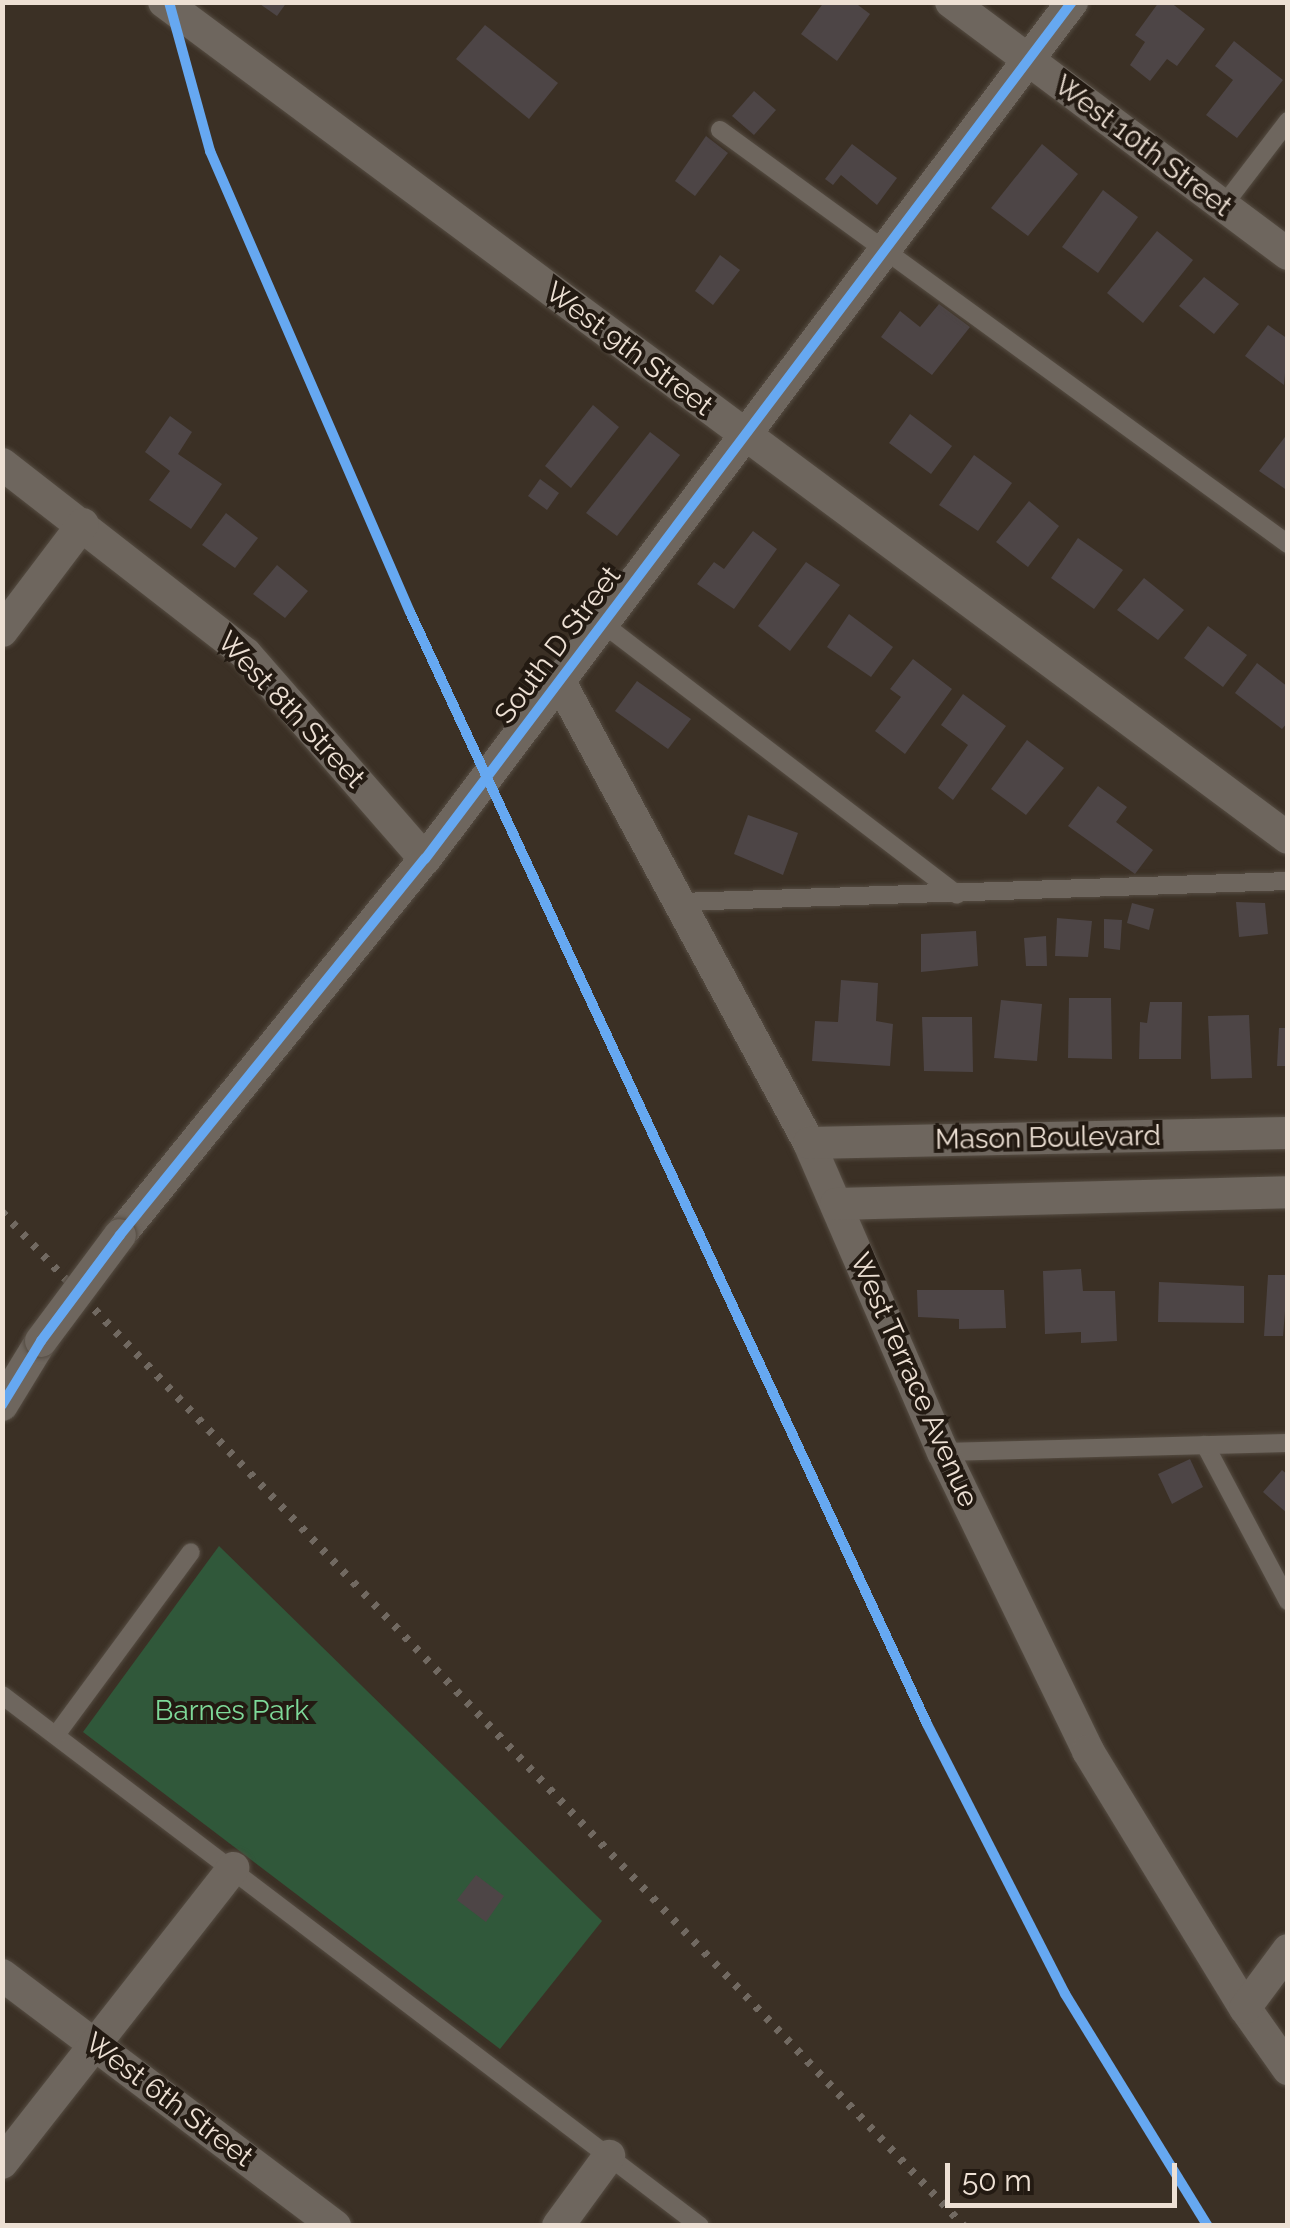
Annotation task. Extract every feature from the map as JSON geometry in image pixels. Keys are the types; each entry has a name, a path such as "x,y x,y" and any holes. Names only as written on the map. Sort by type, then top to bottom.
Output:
{"street":[{"name":"West 9th Street","path":"164,2 1288,838"},
{"name":"West 10th Street","path":"950,2 1288,254"},
{"name":"South D Street","path":"4,1400 41,1340 120,1235 425,859 1072,2"},
{"name":"West 8th Street","path":"2,464 246,654 425,859"},
{"path":"2,631 83,524"},
{"name":"West Terrace Avenue","path":"560,680 809,1143 943,1452 1088,1751 1245,2008 1288,2068"},
{"name":"Mason Boulevard","path":"809,1143 1288,1133"},
{"path":"836,1204 1288,1192"},
{"path":"2,2163 234,1868"},
{"path":"1245,2008 1288,1950"},
{"name":"West 6th Street","path":"2,1975 335,2226"},
{"path":"558,2226 609,2156"}],"lane":[{"path":"1222,206 1288,121"},
{"path":"720,130 888,248 1288,544"},
{"path":"602,623 957,894"},
{"path":"682,902 1288,881"},
{"path":"943,1452 1288,1443"},
{"path":"1205,1445 1288,1601"},
{"path":"56,1735 190,1552"},
{"path":"2,1695 700,2226"}],"green space":[{"name":"Barnes Park","path":"219,1546 602,1921 500,2049 83,1732"}],"building":[{"path":"257,2 287,2 277,16"},
{"path":"824,2 854,2 870,14 837,61 801,34"},
{"path":"1159,2 1170,2 1205,29 1177,66 1167,59 1150,81 1130,65 1145,42 1135,35"},
{"path":"485,25 558,83 529,119 456,59"},
{"path":"1234,41 1283,80 1237,138 1206,115 1233,80 1215,66"},
{"path":"754,91 776,110 754,135 732,116"},
{"path":"706,136 728,153 695,196 675,181"},
{"path":"852,144 897,178 877,205 841,175 833,185 825,179"},
{"path":"1042,144 1078,174 1028,236 991,208"},
{"path":"1103,190 1138,217 1098,273 1062,247"},
{"path":"1157,231 1193,260 1143,323 1107,293"},
{"path":"720,255 740,270 713,305 695,291"},
{"path":"1204,277 1239,304 1214,334 1179,306"},
{"path":"939,304 970,327 932,375 881,337 900,311 920,327"},
{"path":"1268,325 1288,339 1284,385 1245,356"},
{"path":"593,405 619,427 571,488 545,466"},
{"path":"910,414 952,446 931,474 889,443"},
{"path":"170,416 192,432 178,454 222,484 191,529 149,500 170,471 145,452"},
{"path":"650,432 680,455 617,536 586,513"},
{"path":"1288,433 1288,491 1259,471"},
{"path":"974,455 1012,483 978,531 939,505"},
{"path":"540,479 559,493 547,510 528,496"},
{"path":"1029,501 1059,526 1028,567 996,542"},
{"path":"226,513 258,538 235,568 202,545"},
{"path":"753,531 777,549 734,609 697,584 714,562 724,569"},
{"path":"1078,538 1123,570 1094,609 1051,578"},
{"path":"806,562 840,585 790,651 758,626"},
{"path":"277,565 308,591 285,618 253,594"},
{"path":"1144,578 1184,610 1158,640 1117,610"},
{"path":"849,614 893,647 871,677 827,647"},
{"path":"1208,626 1247,655 1223,687 1184,658"},
{"path":"913,659 952,689 905,754 875,731 901,697 890,689"},
{"path":"1257,663 1288,687 1288,722 1282,729 1235,693"},
{"path":"637,681 691,719 668,749 615,711"},
{"path":"963,694 1006,726 953,800 938,788 968,745 941,725"},
{"path":"1027,740 1064,768 1026,815 991,789"},
{"path":"1098,786 1127,807 1116,822 1153,850 1135,874 1068,826"},
{"path":"748,815 798,833 783,875 734,854"},
{"path":"1236,902 1265,903 1268,934 1239,937"},
{"path":"1132,903 1154,909 1149,930 1127,923"},
{"path":"1057,918 1092,921 1088,957 1055,956"},
{"path":"1104,919 1122,920 1120,950 1104,948"},
{"path":"976,931 978,966 921,972 921,934"},
{"path":"1046,936 1047,966 1026,966 1024,938"},
{"path":"841,980 878,983 876,1021 893,1024 890,1066 812,1061 815,1021 838,1022"},
{"path":"1069,998 1111,998 1112,1059 1068,1058"},
{"path":"1001,1000 1042,1004 1037,1061 994,1058"},
{"path":"1150,1002 1182,1002 1181,1059 1139,1059 1140,1022 1147,1023"},
{"path":"1249,1015 1252,1078 1211,1079 1208,1016"},
{"path":"922,1017 972,1017 973,1072 924,1071"},
{"path":"1279,1028 1288,1028 1288,1066 1277,1066"},
{"path":"1081,1269 1083,1291 1115,1291 1117,1341 1081,1343 1081,1332 1045,1334 1043,1271"},
{"path":"1268,1275 1288,1275 1283,1336 1264,1336"},
{"path":"1159,1282 1244,1286 1244,1323 1158,1322"},
{"path":"917,1290 1004,1290 1006,1328 959,1329 959,1319 918,1317"},
{"path":"1190,1459 1203,1487 1172,1504 1158,1474"},
{"path":"1282,1470 1288,1475 1288,1514 1263,1492"},
{"path":"476,1875 504,1896 486,1922 457,1900"}],"railway":[{"path":"2,1212 964,2226"}],"cycle path":[{"path":"169,2 210,151 410,612 927,1724 1065,1994 1208,2226"},
{"path":"2,1405 41,1341 120,1235 425,859 1072,2"}]}
